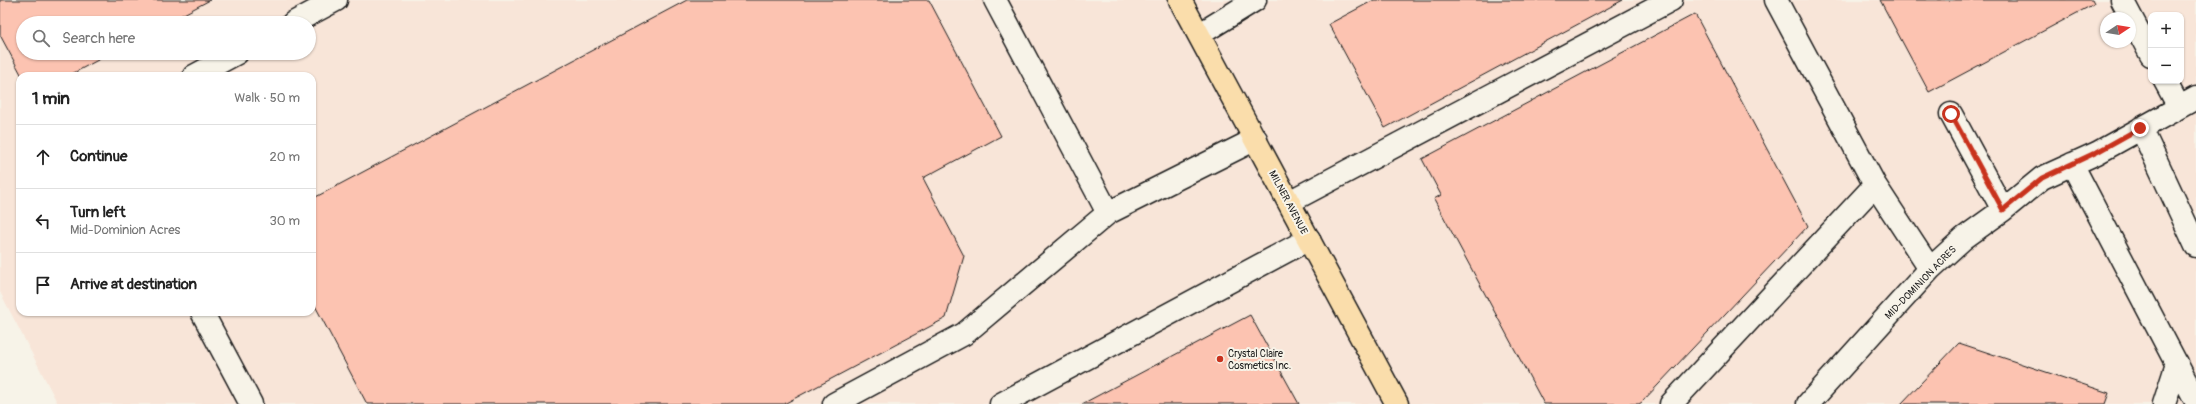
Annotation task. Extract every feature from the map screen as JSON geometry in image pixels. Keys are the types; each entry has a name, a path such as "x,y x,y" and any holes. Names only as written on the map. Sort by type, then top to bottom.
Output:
{"main road":[{"name":"MILNER AVENUE","path":"1180,0 1200,34 1397,404"}],"street":[{"path":"306,16 336,0"},
{"path":"995,0 1108,213"},
{"path":"1200,34 1255,0"},
{"path":"1289,202 1671,0"},
{"path":"1776,0 1875,185 1930,269"},
{"path":"2122,0 2148,49"},
{"path":"201,72 224,60"},
{"path":"2168,84 2188,102"},
{"name":"MID-DOMINION ACRES","path":"1808,404 1930,269 1964,238 2003,210 2042,178 2072,164 2188,102"},
{"path":"1951,114 2003,210"},
{"path":"2140,128 2196,246"},
{"path":"834,404 964,334 1108,213 1256,139"},
{"path":"2072,164 2178,364 2196,401"},
{"path":"1671,404 1875,185"},
{"path":"1001,404 1309,239"},
{"path":"204,316 251,404"},
{"path":"2164,404 2178,364"}],"shaded area":[{"path":"0,0 2196,0 2196,404 58,404 0,292"}],"building":[{"path":"0,0 210,0 180,16 16,16 16,60 98,60 75,72 20,72 0,35"},
{"path":"687,0 929,0 1001,136 923,178 964,256 946,318 784,404 367,404 316,308 316,197"},
{"path":"1374,0 1623,0 1385,128 1329,24"},
{"path":"1880,0 2092,0 2094,4 1929,92"},
{"path":"1695,14 1808,226 1642,402 1639,404 1544,404 1434,199 1441,195 1422,159"},
{"name":"Crystal Claire Cosmetics Inc.","path":"1250,315 1299,404 1082,404"},
{"path":"1959,343 2109,393 2105,404 1901,404"}],"place":[{"name":"Crystal Claire Cosmetics Inc.","path":"1220,359"}],"route":[{"path":"1951,114 2003,210 2042,178 2097,152 2140,128"}]}
